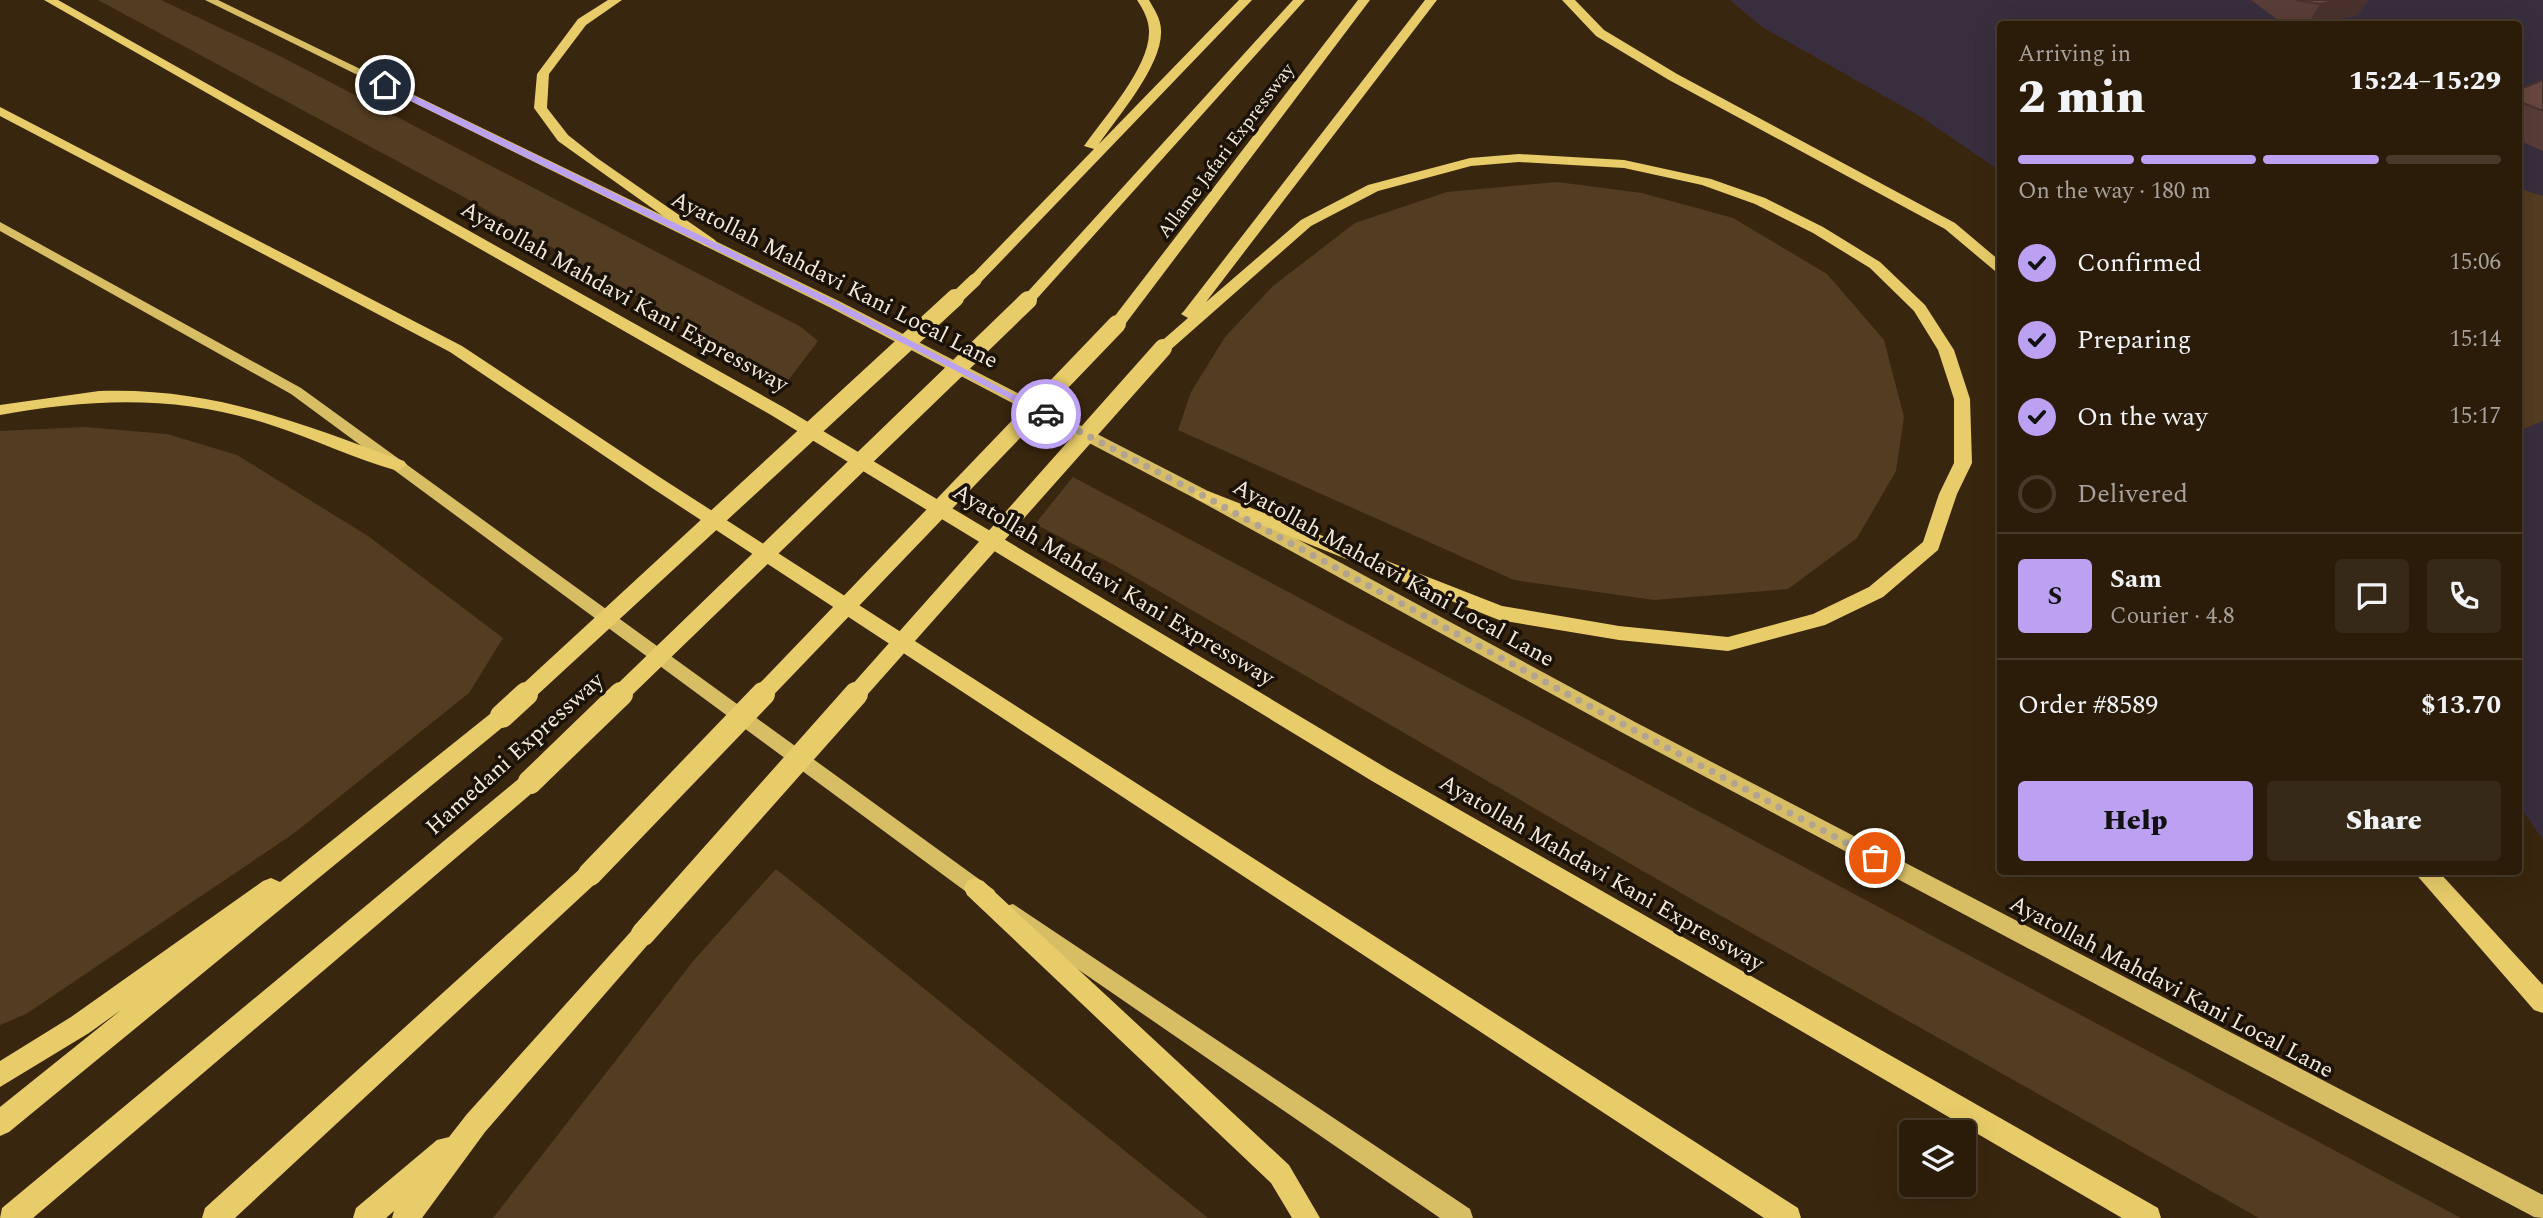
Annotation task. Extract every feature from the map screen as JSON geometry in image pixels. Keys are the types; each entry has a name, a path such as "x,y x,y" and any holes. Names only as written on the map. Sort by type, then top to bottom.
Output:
{"highway":[{"name":"Ayatollah Mahdavi Kani Expressway","path":"50,0 777,411 1392,782 2148,1218"},
{"path":"616,0 582,22 543,74 540,108 572,146 710,243"},
{"path":"1048,205 1120,104 1150,55 1156,35 1153,19 1143,0"},
{"path":"0,1123 502,716 975,280 1246,0"},
{"name":"Allame Jafari Expressway","path":"1028,300 1299,0"},
{"name":"Allame Jafari Expressway","path":"215,1218 590,874 1117,324 1364,0"},
{"path":"405,1218 476,1123 1163,348 1431,0"},
{"path":"1568,0 1600,33 1673,77 1950,226 1997,265"},
{"path":"0,111 456,349 655,482 1788,1218"},
{"path":"1163,348 1306,223 1373,188 1470,162 1519,158 1624,164 1706,182 1760,201 1818,230 1875,265 1920,308 1946,350 1962,399 1963,463 1948,494 1931,545 1877,592 1818,620 1728,644 1619,633 1499,613 1202,495"},
{"name":"Hamedani Expressway","path":"12,1218 530,782 1028,300"},
{"path":"0,410 107,396 158,396 201,401 257,416 398,465"},
{"path":"0,1075 80,1025 201,940 502,716"},
{"path":"2428,875 2543,1002"},
{"path":"975,888 1280,1174 1307,1218"},
{"path":"366,1218 476,1123"}],"main road":[{"name":"Ayatollah Mahdavi Kani Local Lane","path":"210,0 834,304 1202,495 1628,727 2543,1208"},
{"path":"0,226 296,391 975,888 1461,1218"}],"shaded area":[{"path":"98,0 161,0 278,55 801,327 818,341 787,382 462,196"},
{"path":"1730,0 2543,0 2543,840 2522,810 2522,21 1997,21 1997,169 1921,117 1762,27"},
{"path":"1557,182 1642,193 1733,218 1827,274 1884,340 1904,417 1896,471 1857,538 1788,589 1654,600 1514,580 1178,430 1191,392 1225,337 1273,286 1355,223 1447,192"},
{"path":"2522,189 2543,196 2543,421 2522,429"},
{"path":"85,427 167,434 237,455 368,536 503,638 469,693 293,834 26,1014 0,1025 0,431"},
{"path":"1073,477 2461,1218 2259,1218 1700,904 1114,565 1035,524"},
{"path":"776,869 1208,1218 493,1218 694,960"}],"building":[{"path":"2296,0 2337,0 2320,4"},
{"path":"2543,80 2543,111 2522,103 2522,88"}],"way so far":[{"path":"1046,414 1202,495 1875,858"}],"route":[{"path":"385,85 834,304 1046,414"}]}
